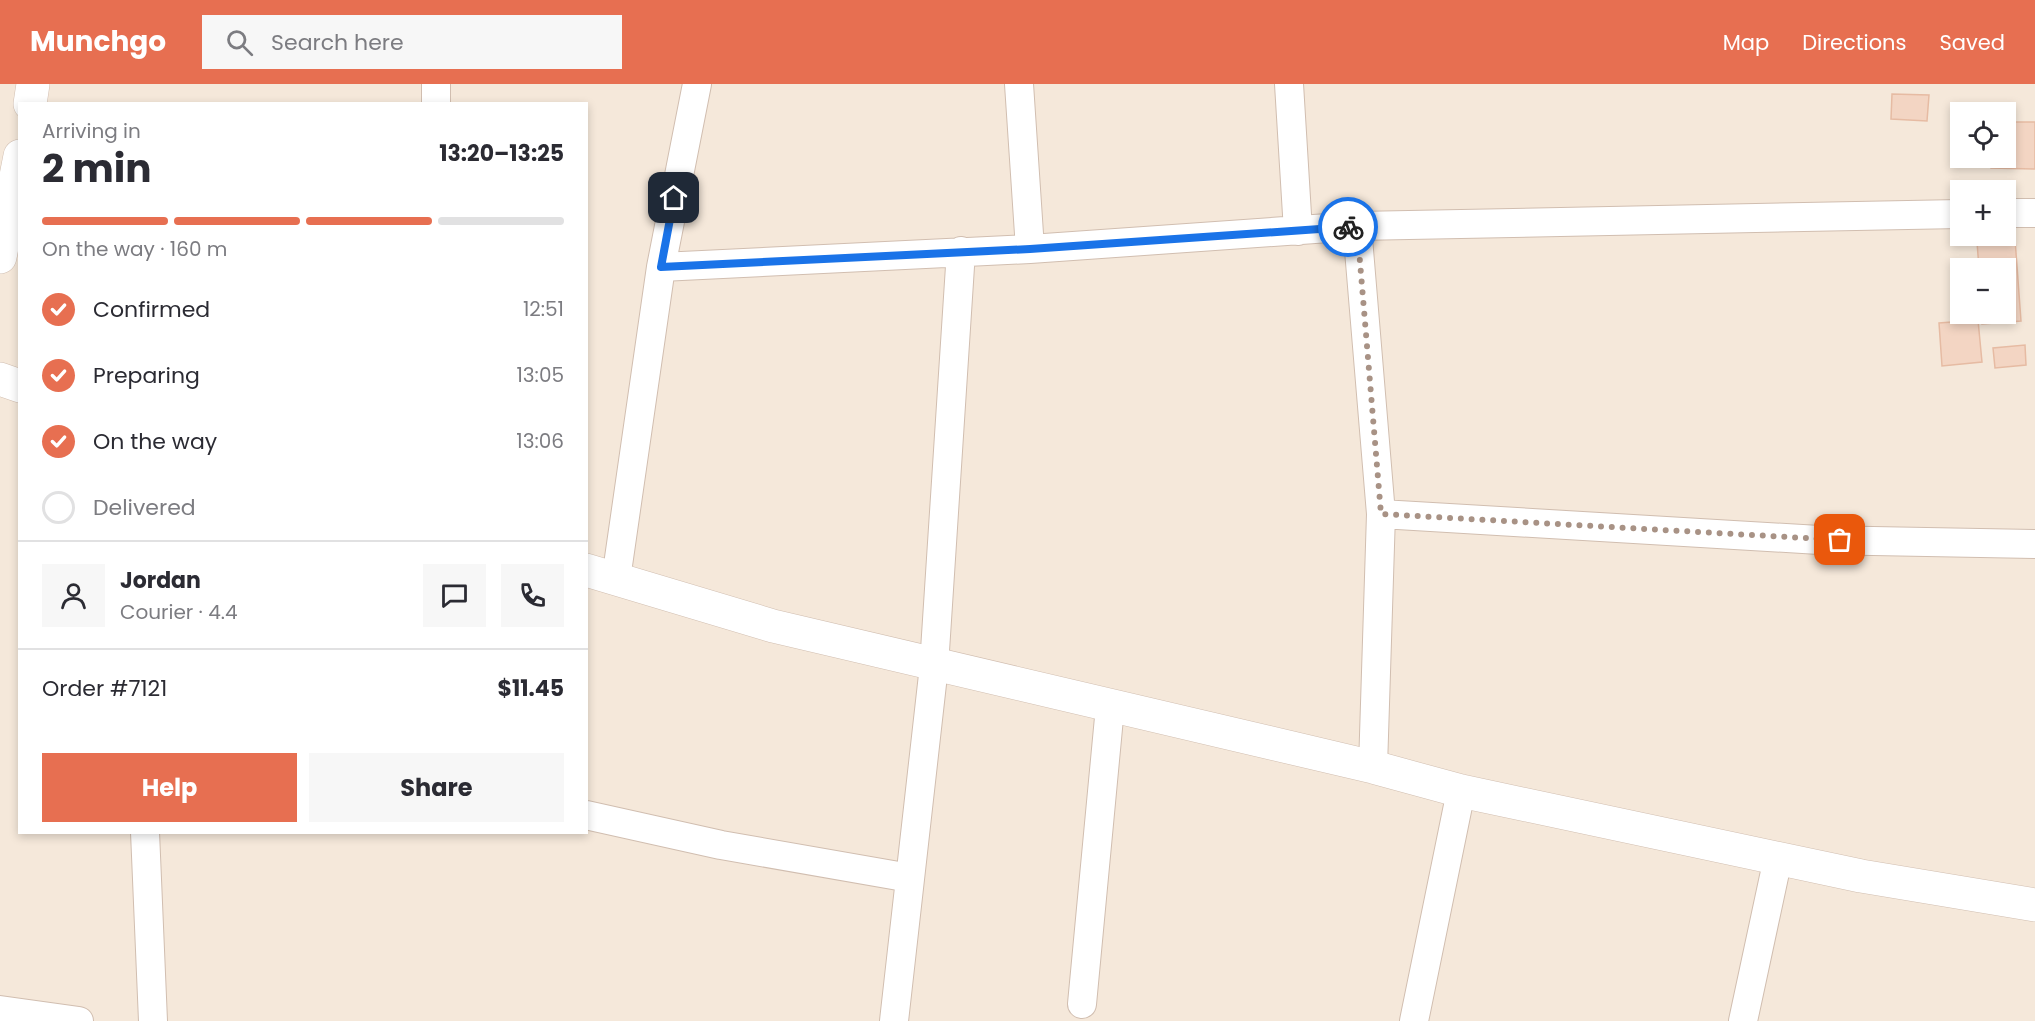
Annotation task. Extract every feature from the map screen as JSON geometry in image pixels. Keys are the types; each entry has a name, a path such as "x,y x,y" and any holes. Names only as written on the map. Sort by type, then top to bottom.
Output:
{"street":[{"path":"30,102 33,84"},
{"path":"436,84 436,102"},
{"path":"697,84 601,574 773,626 934,666 1373,767 1461,791 1861,876 2035,905"},
{"path":"1019,84 1030,249"},
{"path":"1288,84 1298,231"},
{"path":"0,257 18,166"},
{"path":"2016,213 2035,213"},
{"path":"661,267 1030,249 1357,226 1950,214"},
{"path":"1357,226 1381,514 1373,767"},
{"path":"894,1021 934,666 961,251"},
{"path":"0,379 18,385"},
{"path":"1381,514 1819,540 2035,544"},
{"path":"1082,1004 1110,707"},
{"path":"1414,1021 1461,791"},
{"path":"588,815 721,846 910,878"},
{"path":"146,834 153,1021"},
{"path":"1743,1021 1778,858"},
{"path":"0,1010 79,1021"}],"shaded area":[{"path":"0,84 2035,84 2035,1021 0,1021"}],"building":[{"path":"1892,94 1929,95 1927,121 1891,119"},
{"path":"2016,122 2035,122 2035,169 1991,168 2016,168"},
{"path":"1977,246 2016,246 2021,321 2016,321 2016,258 1978,258"},
{"path":"1939,323 1978,324 1982,362 1942,366"},
{"path":"2025,345 2026,365 1995,368 1993,348"}],"way so far":[{"path":"1348,227 1357,226 1381,514 1840,540"}],"route":[{"path":"674,198 661,267 1030,249 1348,227"}]}
